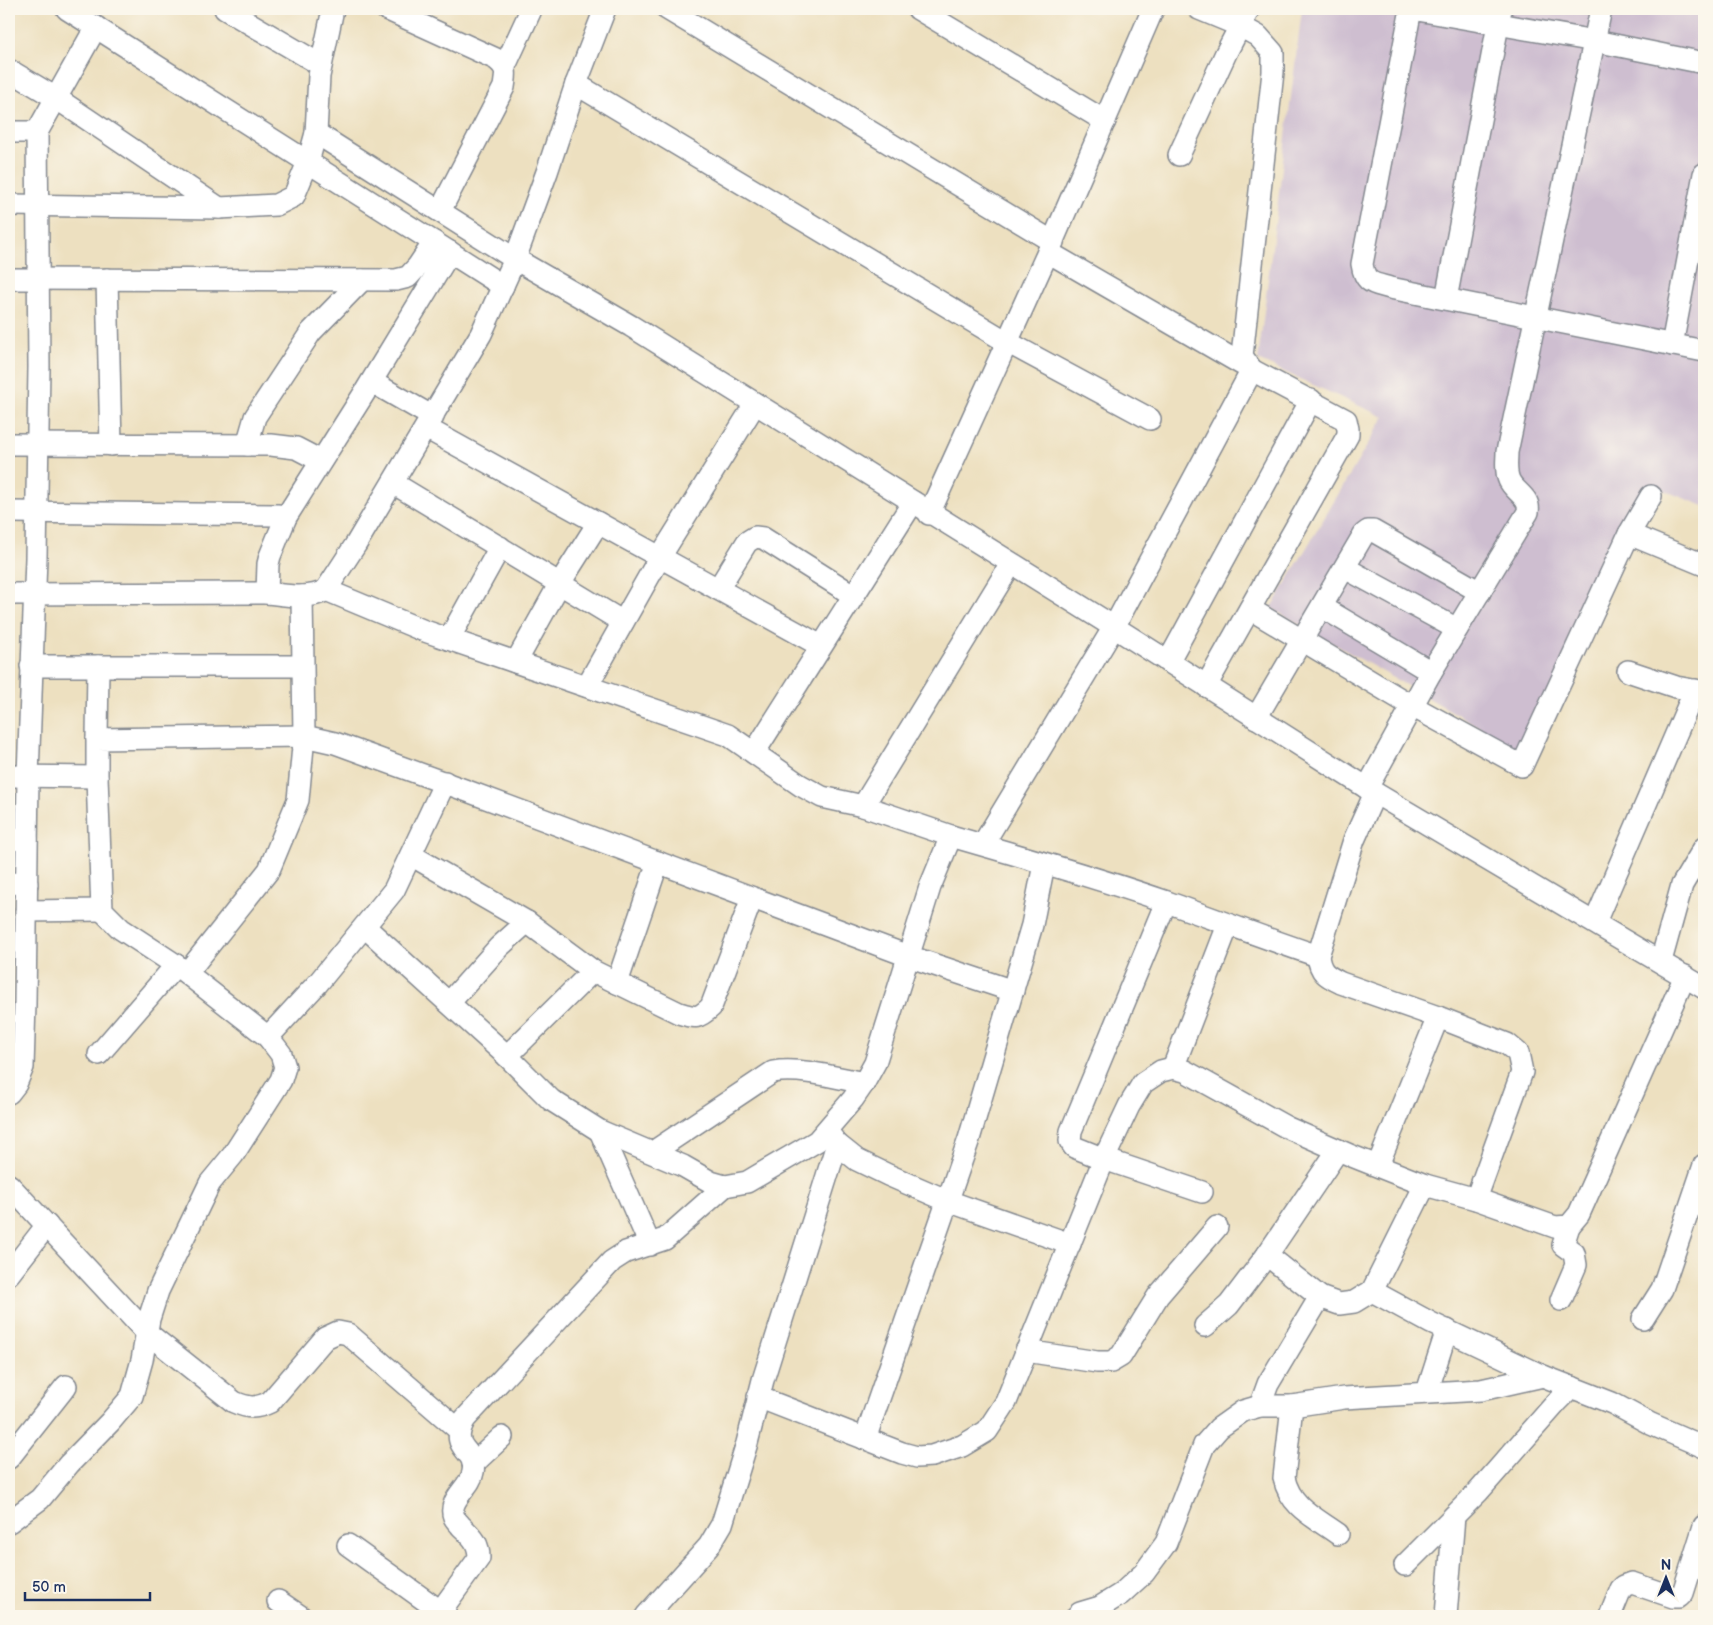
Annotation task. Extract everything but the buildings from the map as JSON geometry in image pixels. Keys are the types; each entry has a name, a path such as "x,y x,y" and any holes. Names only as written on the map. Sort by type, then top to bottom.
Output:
{"street":[{"path":"67,9 503,286"},
{"path":"225,9 321,65"},
{"path":"9,205 219,208 276,205 294,196 308,162 316,133 321,65 333,9"},
{"path":"504,66 531,9"},
{"path":"9,594 268,593 302,596 326,590 393,483 481,334 516,259 576,84 605,9"},
{"path":"667,9 1252,370 1346,420 1348,435 1206,686"},
{"path":"918,9 1105,121"},
{"path":"754,752 854,595 921,508 1007,342 1153,9"},
{"path":"1199,9 1245,18 1273,53 1273,72 1242,356 1252,370"},
{"path":"1704,63 1594,41 1500,17 1412,9 1362,264 1364,276 1370,282 1390,288 1704,351"},
{"path":"1476,1200 1522,1072 1518,1053 1507,1044 1438,1016 1340,983 1328,977 1319,968 1318,956 1371,791 1412,706 1528,512 1529,508 1525,497 1510,482 1506,474 1507,452 1601,9"},
{"path":"390,10 496,59 504,66 506,73 504,87 440,212"},
{"path":"1446,300 1500,17"},
{"path":"1179,155 1245,18"},
{"path":"9,1093 16,1084 23,1067 26,911 18,883 18,776 31,666 34,595 39,367 37,132 96,27"},
{"path":"9,70 56,98 219,208"},
{"path":"576,84 1007,342 1150,419"},
{"path":"9,132 37,132"},
{"path":"316,133 440,212 631,326 1114,627 1371,791 1704,988"},
{"path":"1672,345 1704,174"},
{"path":"9,279 396,280 408,277 418,266 442,247"},
{"path":"268,593 268,564 286,517 372,382 442,247"},
{"path":"107,279 111,445"},
{"path":"247,445 255,417 311,332 362,280"},
{"path":"983,844 1114,627 1252,370"},
{"path":"372,382 429,423 598,523 821,646"},
{"path":"1168,662 1311,400"},
{"path":"587,686 660,557 755,404"},
{"path":"9,444 247,445 296,448 321,461"},
{"path":"393,483 623,622"},
{"path":"1250,609 1412,706 1522,766 1629,534 1651,496"},
{"path":"9,512 278,514 286,517"},
{"path":"516,662 560,583 598,523"},
{"path":"1256,718 1364,534 1368,531 1373,531 1480,592"},
{"path":"1629,534 1704,565"},
{"path":"718,589 747,542 755,537 763,538 854,595"},
{"path":"449,639 500,548"},
{"path":"863,806 1012,564"},
{"path":"1345,568 1457,629"},
{"path":"326,590 422,630 722,732 800,785 822,796 863,806 951,836 983,844 1166,902 1318,956"},
{"path":"99,1054 182,969 270,870 298,800 304,736 302,596"},
{"path":"1322,607 1432,672"},
{"path":"31,666 302,666"},
{"path":"9,1522 40,1499 68,1464 110,1422 132,1396 148,1319 158,1290 210,1183 233,1155 281,1080 285,1067 281,1054 268,1037 182,969 121,929 102,910 97,777 98,666"},
{"path":"1595,922 1654,788 1700,691 1676,687 1628,671"},
{"path":"98,739 304,736 335,743 445,782 908,956 1013,991"},
{"path":"18,776 97,777"},
{"path":"268,1037 318,983 394,890 445,782"},
{"path":"646,1616 709,1546 722,1524 747,1443 758,1397 832,1137 875,1063 930,887 951,836"},
{"path":"1661,962 1682,885 1704,848"},
{"path":"410,855 527,922 593,972 679,1013 692,1016 701,1016 711,1007 752,898"},
{"path":"617,983 658,862"},
{"path":"865,1439 969,1139 1032,925 1044,864"},
{"path":"1166,902 1071,1131 1070,1140 1074,1147 1104,1159 1202,1192"},
{"path":"26,911 102,910"},
{"path":"449,1003 499,947 527,922"},
{"path":"1173,1068 1228,925"},
{"path":"365,927 508,1056 551,1100 600,1131 653,1152 711,1182 725,1186 746,1182 817,1141 832,1137"},
{"path":"508,1056 593,972"},
{"path":"1561,1300 1576,1265 1574,1253 1563,1245 1569,1226 1579,1214 1686,976"},
{"path":"1378,1166 1438,1016"},
{"path":"758,1397 902,1453 917,1457 932,1456 962,1446 980,1437 987,1431 1006,1402 1104,1159 1129,1106 1143,1083 1161,1071 1173,1068 1185,1071 1286,1127 1424,1185 1476,1200 1555,1227 1569,1226"},
{"path":"653,1152 773,1072 782,1070 796,1071 864,1083"},
{"path":"600,1131 650,1245"},
{"path":"832,1137 857,1160 948,1201 1070,1244"},
{"path":"1205,1326 1229,1305 1268,1254 1338,1150"},
{"path":"1643,1319 1662,1289 1702,1176"},
{"path":"9,1185 146,1332 234,1402 248,1408 260,1407 270,1402 325,1338 338,1332 348,1334 459,1430"},
{"path":"1268,1254 1320,1297 1339,1304 1354,1302 1372,1291 1424,1185"},
{"path":"348,1545 441,1615 479,1558 477,1543 454,1518 453,1510 455,1502 469,1483 474,1471 473,1461 459,1440 459,1430 465,1419 612,1262 626,1252 650,1245 665,1238 725,1186"},
{"path":"9,1274 47,1226"},
{"path":"1026,1351 1097,1362 1116,1360 1121,1356 1158,1296 1217,1227"},
{"path":"1372,1291 1431,1323 1543,1376 1612,1404 1651,1424 1704,1447"},
{"path":"1260,1406 1268,1384 1320,1297"},
{"path":"1426,1392 1448,1330"},
{"path":"1076,1616 1100,1607 1121,1594 1144,1573 1166,1543 1204,1445 1219,1428 1243,1411 1260,1406 1292,1406 1344,1398 1481,1390 1543,1376"},
{"path":"9,1458 66,1386"},
{"path":"1405,1565 1478,1492 1572,1387"},
{"path":"1292,1406 1284,1478 1286,1490 1299,1507 1338,1534"},
{"path":"473,1464 502,1437"},
{"path":"1446,1616 1454,1516"},
{"path":"1610,1616 1618,1595 1624,1586 1632,1583 1673,1597 1679,1597 1684,1593 1704,1526"},
{"path":"278,1600 300,1616"}],"shaded area":[{"path":"1302,9 1704,9 1704,506 1650,485 1521,755 1474,724 1271,608 1384,417 1258,360"}]}
